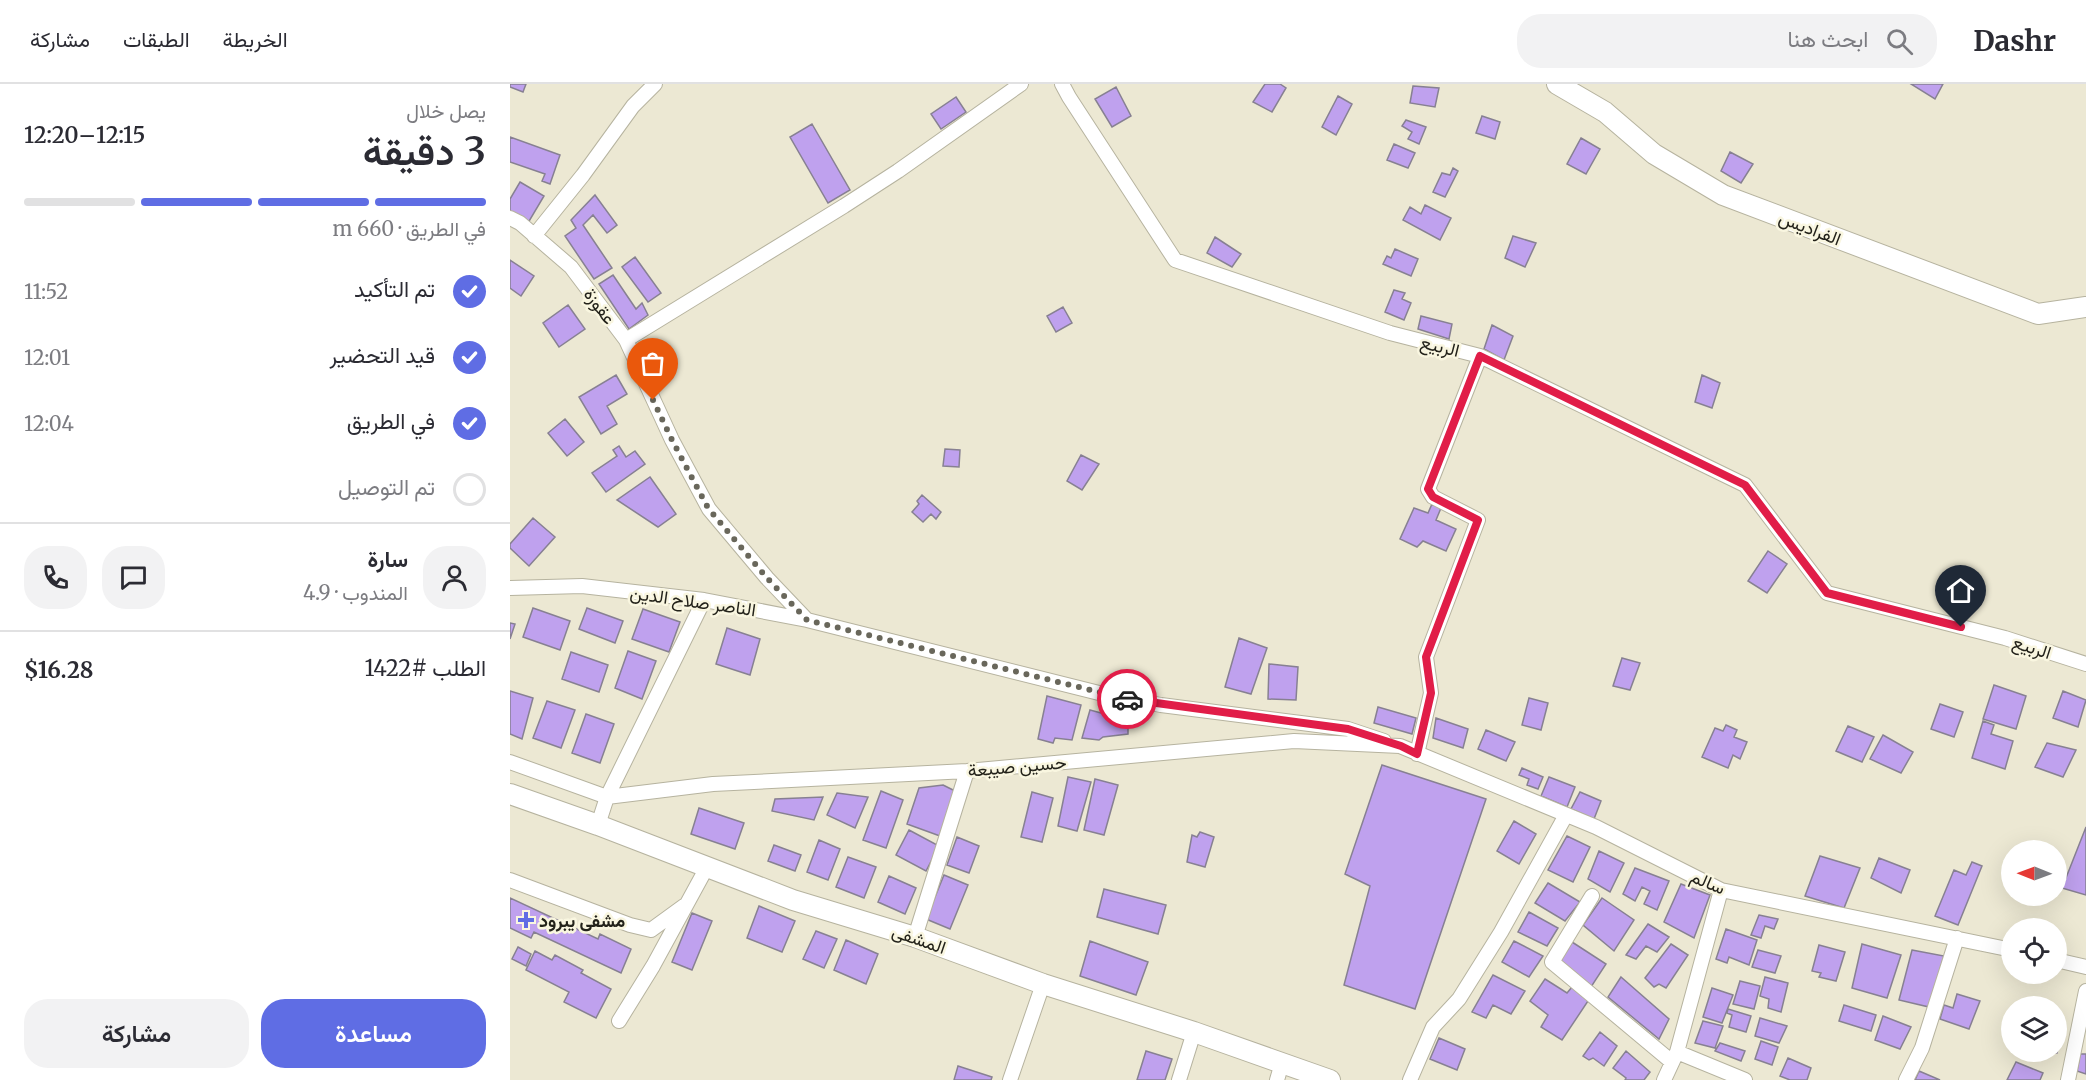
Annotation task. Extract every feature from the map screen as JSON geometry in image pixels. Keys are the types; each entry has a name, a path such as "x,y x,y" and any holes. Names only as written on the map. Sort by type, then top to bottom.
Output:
{"street":[{"path":"534,236 583,175 633,106 655,84"},
{"path":"626,340 844,206 898,171 1021,84"},
{"name":"الربيع","path":"1062,84 1068,97 1175,260 1390,333 1480,356 1745,485 1827,593 2005,638 2086,664"},
{"name":"الفراديس","path":"1557,84 1605,112 1654,154 1723,195 2038,315 2086,307"},
{"name":"عقوزة","path":"510,218 571,267 626,340 672,440 708,508 767,578 807,620"},
{"path":"1421,755 1431,693 1426,657 1478,520 1433,497 1428,489 1480,356"},
{"name":"الناصر صلاح الدين","path":"510,588 582,586 704,600 807,620 1111,696 1182,708 1348,729 1401,746"},
{"path":"598,825 607,797 704,600"},
{"name":"حسين صيبعة","path":"607,797 712,784 967,771 1294,741 1401,746 1421,755"},
{"name":"سالم","path":"1421,755 1596,827 1721,890 2001,948"},
{"path":"510,762 607,797"},
{"path":"915,937 967,771"},
{"name":"المشفى","path":"510,794 598,825 793,900 915,937 1043,984 1194,1032 1280,1072 1330,1080"},
{"path":"1410,1080 1433,1027 1459,999 1501,932 1566,815"},
{"path":"619,1021 653,966 707,867"},
{"path":"510,880 630,925 651,930 684,906"},
{"path":"1664,1080 1674,1057 1721,890"},
{"path":"1592,896 1552,962 1674,1057 1745,1080"},
{"path":"1906,1080 1922,1048 1958,939"},
{"path":"2067,963 2086,967"},
{"path":"1010,1080 1043,984"},
{"path":"2068,1080 2086,991"},
{"path":"1179,1080 1194,1032"}],"building":[{"path":"510,84 526,84 523,92 510,87"},
{"path":"1265,84 1280,84 1286,88 1272,112 1253,102"},
{"path":"1911,84 1943,84 1935,99"},
{"path":"1413,86 1439,88 1435,107 1410,103"},
{"path":"1116,87 1131,116 1112,127 1095,99"},
{"path":"1338,96 1352,104 1336,135 1322,127"},
{"path":"956,97 966,112 941,129 931,114"},
{"path":"1482,116 1500,122 1495,139 1476,133"},
{"path":"1406,120 1426,127 1419,144 1408,139 1412,132 1402,126"},
{"path":"812,124 850,190 828,203 790,137"},
{"path":"510,137 560,155 550,184 542,181 545,174 510,162"},
{"path":"1581,138 1600,149 1586,174 1567,164"},
{"path":"1394,144 1415,153 1408,168 1387,160"},
{"path":"1730,152 1753,164 1741,183 1721,171"},
{"path":"1453,168 1458,171 1445,197 1433,192 1442,173 1450,175"},
{"path":"520,182 544,196 528,223 510,212 510,199"},
{"path":"595,195 617,225 607,233 593,215 583,225 612,268 594,279 565,236 576,228 571,220"},
{"path":"1425,205 1451,218 1440,240 1403,220 1410,207 1421,214"},
{"path":"1513,236 1536,243 1525,267 1505,258"},
{"path":"1215,237 1241,254 1232,267 1207,253"},
{"path":"1395,249 1418,259 1411,276 1383,264 1387,256 1391,258"},
{"path":"635,257 661,293 648,302 622,267"},
{"path":"510,260 534,276 521,296 510,288"},
{"path":"613,275 636,309 642,303 648,315 629,329 599,284"},
{"path":"1394,290 1405,293 1402,299 1411,303 1404,320 1385,312"},
{"path":"568,305 585,329 559,347 543,323"},
{"path":"1063,307 1072,323 1056,332 1047,316"},
{"path":"1421,316 1452,324 1449,339 1418,329"},
{"path":"1492,325 1513,336 1504,360 1484,349"},
{"path":"616,375 627,394 607,406 617,424 601,434 579,397"},
{"path":"1702,375 1720,383 1712,408 1695,402"},
{"path":"565,419 584,442 567,456 548,433"},
{"path":"619,446 626,457 635,451 645,464 606,492 592,473 617,456 613,450"},
{"path":"945,449 960,450 959,467 943,466"},
{"path":"1081,455 1099,464 1082,490 1067,481"},
{"path":"650,477 676,514 658,527 617,500"},
{"path":"922,495 941,512 936,519 931,514 923,522 912,512 919,504 917,501"},
{"path":"1432,504 1441,508 1436,520 1456,529 1446,551 1423,541 1417,547 1400,539 1414,508 1428,513"},
{"path":"533,518 555,537 529,566 510,548 510,544"},
{"path":"1768,551 1787,564 1767,593 1748,581"},
{"path":"533,608 570,621 560,650 523,637"},
{"path":"587,608 623,621 615,643 579,629"},
{"path":"643,609 680,622 669,652 632,639"},
{"path":"510,623 515,624 510,639"},
{"path":"727,628 760,639 750,675 716,664"},
{"path":"1239,638 1267,648 1251,694 1225,687"},
{"path":"628,651 656,661 642,699 615,688"},
{"path":"571,652 608,665 599,692 562,679"},
{"path":"1622,658 1640,663 1630,690 1613,686"},
{"path":"1269,664 1298,667 1296,700 1268,699"},
{"path":"1994,685 2026,696 2016,729 1983,719"},
{"path":"510,691 533,698 522,739 510,734"},
{"path":"2063,691 2086,700 2078,727 2053,718"},
{"path":"1047,696 1081,705 1072,740 1055,738 1053,743 1038,739"},
{"path":"1529,698 1548,703 1541,730 1522,725"},
{"path":"547,701 575,710 561,748 533,738"},
{"path":"1940,704 1963,712 1954,737 1931,729"},
{"path":"1378,707 1416,718 1412,734 1374,723"},
{"path":"1090,710 1123,719 1128,724 1128,734 1103,737 1099,740 1082,738"},
{"path":"586,714 614,724 600,763 572,753"},
{"path":"1436,718 1468,729 1463,748 1433,738"},
{"path":"1983,721 1994,725 1991,734 2013,741 2005,769 1972,758"},
{"path":"1726,725 1737,730 1734,737 1747,742 1740,759 1733,755 1728,768 1702,757 1715,728 1723,731"},
{"path":"1848,726 1874,737 1862,762 1836,751"},
{"path":"1486,730 1515,742 1506,761 1478,749"},
{"path":"1883,735 1913,752 1901,773 1870,759"},
{"path":"2047,743 2076,750 2063,777 2035,767"},
{"path":"1382,765 1486,799 1415,1009 1344,985 1370,886 1345,874"},
{"path":"1522,768 1543,777 1538,789 1527,785 1529,779 1519,775"},
{"path":"1068,777 1091,782 1077,831 1058,826"},
{"path":"1549,777 1575,787 1567,807 1541,796"},
{"path":"1095,779 1118,785 1104,835 1084,830"},
{"path":"943,785 955,791 940,836 907,824 919,788"},
{"path":"881,791 903,800 886,848 863,840"},
{"path":"1032,792 1053,798 1042,842 1021,837"},
{"path":"1580,792 1601,801 1594,819 1571,809"},
{"path":"837,793 868,797 855,828 827,815"},
{"path":"823,797 814,820 772,811 775,799"},
{"path":"699,808 744,823 735,849 691,834"},
{"path":"1514,821 1536,834 1519,864 1497,851"},
{"path":"2086,827 2086,895 2067,889 2067,875"},
{"path":"909,830 939,846 926,871 896,855"},
{"path":"1200,832 1214,837 1205,867 1187,862 1192,835 1197,837"},
{"path":"1567,836 1590,847 1573,882 1548,870"},
{"path":"957,837 979,846 969,873 947,865"},
{"path":"819,840 840,849 828,880 807,872"},
{"path":"774,845 801,855 795,871 768,861"},
{"path":"1599,851 1624,863 1610,892 1588,879"},
{"path":"1820,856 1860,868 1844,908 1805,896"},
{"path":"848,857 876,867 864,898 836,887"},
{"path":"1879,858 1910,870 1901,893 1871,878"},
{"path":"1972,862 1982,866 1958,925 1935,916 1954,870 1966,875"},
{"path":"1635,868 1669,881 1657,910 1644,904 1650,891 1642,887 1635,901 1623,894"},
{"path":"944,875 968,885 950,929 926,919"},
{"path":"889,876 916,888 905,914 878,902"},
{"path":"1548,883 1580,902 1565,921 1535,903"},
{"path":"1681,884 1710,895 1694,938 1664,922"},
{"path":"1104,889 1166,905 1158,934 1097,917"},
{"path":"510,898 598,939 600,934 631,949 621,973 534,932 531,938 510,928"},
{"path":"1602,898 1634,920 1614,951 1583,925"},
{"path":"759,906 795,921 782,952 747,938"},
{"path":"1529,912 1558,928 1547,946 1518,932"},
{"path":"692,913 712,921 692,970 672,962"},
{"path":"1759,915 1778,919 1774,929 1765,926 1761,938 1751,935"},
{"path":"1648,924 1669,937 1657,952 1646,946 1636,959 1626,955"},
{"path":"1726,929 1757,940 1749,965 1729,957 1727,963 1716,959"},
{"path":"816,931 837,939 824,968 803,959"},
{"path":"846,940 878,954 866,984 834,970"},
{"path":"1090,941 1148,962 1136,995 1080,976"},
{"path":"1514,941 1543,956 1529,977 1502,962"},
{"path":"1572,942 1606,964 1591,987 1558,964"},
{"path":"1671,944 1688,955 1666,988 1659,984 1654,987 1645,978"},
{"path":"1862,944 1901,955 1887,998 1852,988"},
{"path":"1819,945 1845,952 1836,981 1819,977 1821,973 1812,971"},
{"path":"518,947 531,954 526,966 512,959"},
{"path":"1758,950 1781,956 1775,973 1752,967"},
{"path":"1912,950 1944,956 1929,1007 1899,1000"},
{"path":"535,951 552,960 555,955 583,970 581,973 611,989 596,1018 564,1002 569,992 526,970"},
{"path":"1493,975 1525,991 1511,1014 1493,1005 1486,1018 1472,1012"},
{"path":"1621,977 1669,1019 1659,1039 1608,997"},
{"path":"1765,977 1788,983 1781,1012 1768,1008 1769,999 1760,996"},
{"path":"1545,979 1567,993 1572,987 1590,998 1562,1040 1541,1027 1548,1015 1530,1001"},
{"path":"1740,981 1760,986 1754,1009 1733,1004"},
{"path":"1712,988 1733,995 1722,1023 1703,1017"},
{"path":"1957,994 1980,1001 1969,1029 1940,1019 1944,1005 1953,1008"},
{"path":"1844,1005 1876,1015 1871,1031 1839,1021"},
{"path":"1728,1009 1751,1016 1746,1032 1729,1027 1732,1015 1727,1013"},
{"path":"1883,1016 1911,1027 1900,1049 1875,1040"},
{"path":"1760,1018 1787,1026 1779,1043 1755,1036"},
{"path":"1703,1021 1723,1026 1715,1048 1695,1043"},
{"path":"1600,1032 1617,1046 1604,1066 1593,1058 1589,1060 1583,1056"},
{"path":"1439,1038 1465,1049 1457,1070 1430,1059"},
{"path":"1761,1041 1778,1047 1772,1065 1755,1059"},
{"path":"1720,1043 1745,1051 1741,1061 1715,1051"},
{"path":"1146,1051 1172,1059 1165,1080 1137,1080"},
{"path":"1626,1051 1650,1072 1644,1080 1625,1080 1626,1078 1613,1068"},
{"path":"2080,1054 2086,1054 2086,1074 2077,1071"},
{"path":"1788,1058 1811,1068 1807,1080 1790,1080 1780,1076"},
{"path":"2016,1062 2043,1073 2040,1080 2007,1080"},
{"path":"958,1066 992,1077 991,1080 954,1080"},
{"path":"1919,1071 1940,1080 1915,1080"}],"way so far":[{"path":"653,400 708,508 767,578 807,620 1127,699"}],"place":[{"name":"مشفى يبرود","path":"526,920"}],"route":[{"path":"1127,699 1348,729 1401,746 1417,754 1431,693 1426,657 1478,520 1433,497 1428,489 1480,356 1745,485 1827,593 1961,627"}]}
